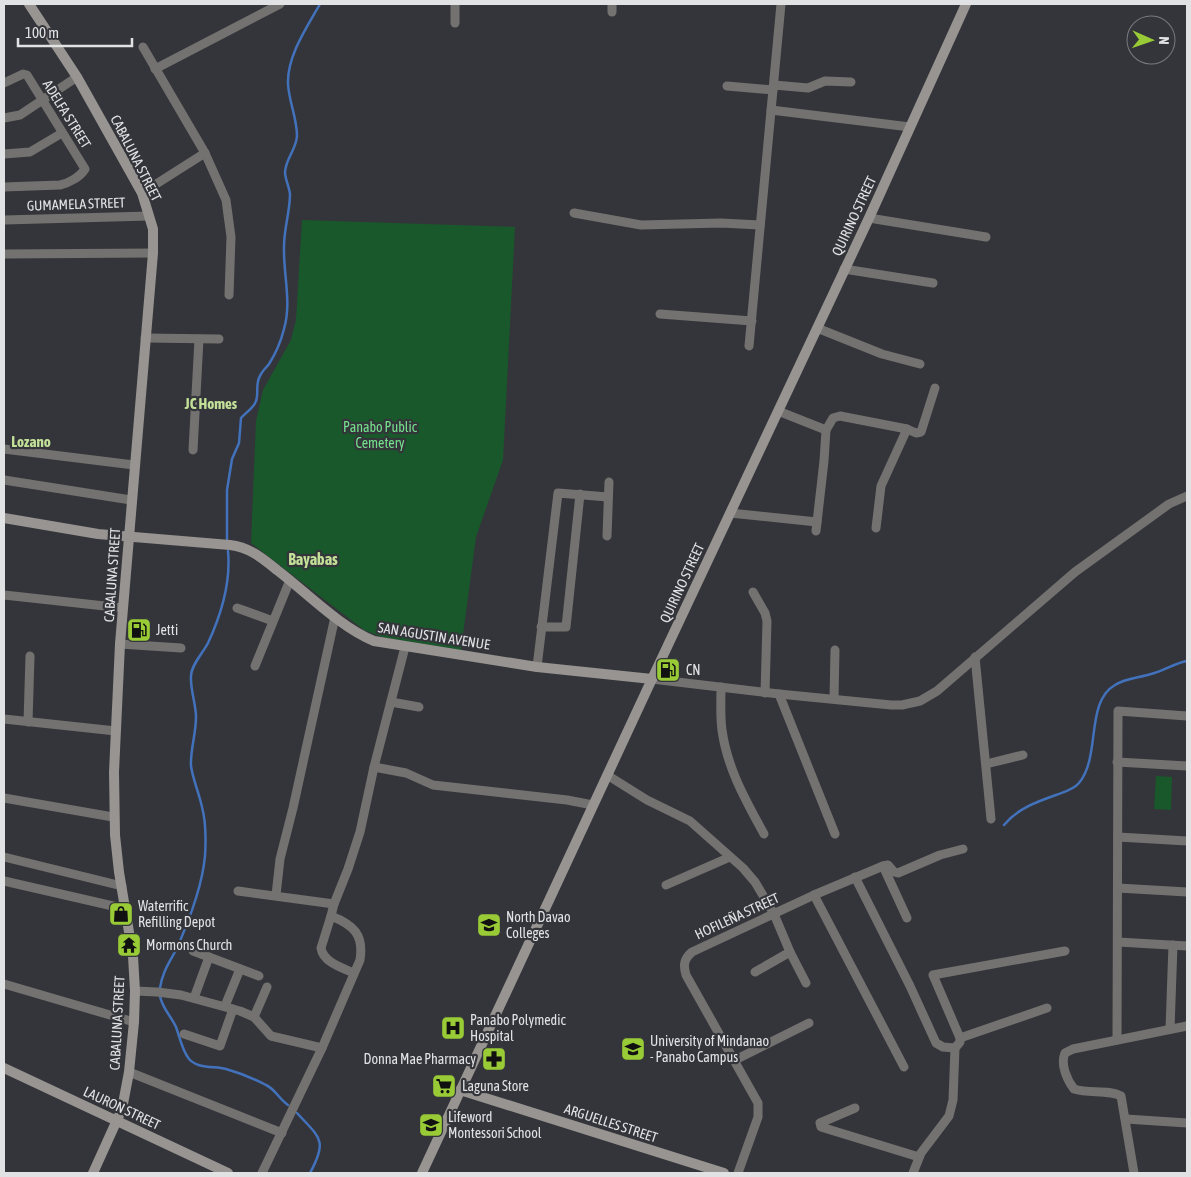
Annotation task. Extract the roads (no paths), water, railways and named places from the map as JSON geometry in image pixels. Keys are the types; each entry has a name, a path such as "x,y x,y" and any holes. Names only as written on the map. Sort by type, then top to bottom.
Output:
{"street":[{"name":"CABALUNA STREET","path":"30,4 77,77 142,193 153,229 153,252 120,644 113,817 134,956 134,1022 127,1090 118,1122 93,1173"},
{"path":"154,69 280,4"},
{"path":"454,4 455,23"},
{"path":"749,346 781,4"},
{"name":"QUIRINO STREET","path":"422,1173 869,218 966,4"},
{"path":"143,47 154,69 205,153 221,186 228,212 231,237 230,295"},
{"name":"ADELFA STREET","path":"4,83 21,75 27,75 84,167 82,173 60,185 4,187"},
{"path":"4,118 20,115 77,77"},
{"path":"727,86 808,88 824,81 851,82"},
{"path":"772,110 910,127"},
{"path":"4,154 30,152 62,133"},
{"path":"142,193 205,153"},
{"path":"574,213 641,224 721,223 760,225"},
{"name":"GUMAMELA STREET","path":"4,220 149,216"},
{"path":"869,218 986,237"},
{"path":"4,254 153,252"},
{"path":"844,269 933,283"},
{"path":"660,314 752,321"},
{"path":"817,328 882,354 920,364"},
{"path":"145,338 219,339"},
{"path":"193,450 199,339"},
{"path":"730,513 816,526 826,430 833,418 840,416 907,429 918,433 923,430 935,388"},
{"path":"778,411 826,430"},
{"path":"876,528 881,486 907,429"},
{"path":"4,449 134,465"},
{"path":"4,480 131,500"},
{"path":"607,536 609,482"},
{"path":"537,667 558,492 608,497"},
{"path":"542,627 566,627 580,494"},
{"path":"652,679 765,693 891,705 902,705 920,701 937,691 1075,572 1169,504 1187,496"},
{"name":"SAN AGUSTIN AVENUE","path":"4,518 129,537 239,546 251,551 335,617 368,639 405,647 537,667 652,679"},
{"path":"255,666 290,580"},
{"path":"753,592 765,613 767,621 765,693"},
{"path":"4,595 123,608"},
{"path":"237,608 273,621"},
{"path":"276,895 280,859 335,617"},
{"path":"120,644 182,648"},
{"path":"354,973 330,961 321,948 334,904 360,832 374,767 405,647"},
{"path":"834,699 835,650"},
{"path":"28,722 30,656"},
{"path":"976,658 991,819"},
{"path":"722,687 722,729 725,746 741,793 764,834"},
{"path":"779,694 834,834"},
{"path":"391,702 419,707"},
{"path":"1118,1040 1118,711 1187,716"},
{"path":"4,719 116,732"},
{"path":"986,764 1023,755"},
{"path":"1117,762 1187,766"},
{"path":"374,767 406,773 433,785 567,800 593,805"},
{"path":"607,775 647,800 690,822 755,882 774,914 806,983"},
{"path":"4,798 113,817"},
{"path":"1118,837 1187,841"},
{"path":"907,918 883,866 888,865 894,872 898,873 940,855 963,849"},
{"path":"4,857 122,886"},
{"path":"666,885 730,857"},
{"name":"HOFILEÑA STREET","path":"738,1173 759,1111 756,1098 686,975 684,962 692,952 855,876 883,866"},
{"path":"855,876 936,1042 943,1047 955,1048"},
{"path":"4,881 126,909"},
{"path":"1118,888 1187,892"},
{"path":"238,891 334,904"},
{"path":"814,895 904,1067"},
{"path":"262,1173 322,1048 361,954 359,935 345,923 331,916"},
{"path":"1118,942 1187,946"},
{"path":"1170,1029 1173,945"},
{"path":"193,951 259,976"},
{"path":"913,1173 919,1157 949,1116 952,1107 955,1048 960,1042 933,974 1065,951"},
{"path":"755,972 790,952"},
{"path":"194,998 209,957"},
{"path":"184,1034 220,1046 240,969"},
{"path":"4,984 134,1022"},
{"path":"254,1018 266,987"},
{"path":"135,991 165,992 229,1007 254,1018 271,1036 322,1048"},
{"path":"960,1038 1047,1008"},
{"path":"734,1060 809,1023"},
{"path":"1134,1173 1122,1096 1116,1093 1092,1092 1074,1088 1066,1076 1063,1062 1065,1052 1187,1026"},
{"name":"LAURON STREET","path":"4,1068 228,1173"},
{"path":"129,1072 282,1133"},
{"name":"ARGUELLES STREET","path":"460,1090 724,1173"},
{"path":"855,1108 825,1120 820,1123 821,1127 919,1157"},
{"path":"1126,1119 1187,1123"}],"waterway":[{"path":"227,539 227,490 232,459 239,443 241,418 255,403 259,379 276,351 286,319 287,298 284,246 290,194 285,172 297,136 288,84 289,73 294,52 320,4"},
{"path":"160,988 164,973 190,916 198,892 205,856 204,819 191,766 196,717 191,676 195,663 208,643 221,610 228,575 228,551"},
{"path":"1004,825 1009,819 1027,807 1068,790 1079,783 1086,772 1090,759 1096,717 1106,693 1115,685 1124,681 1156,673 1187,661"},
{"path":"160,996 176,1027 181,1044 189,1059 201,1066 226,1069 256,1080 269,1087 288,1105"},
{"path":"297,1113 319,1140 319,1153 310,1173"}],"place":[{"name":"Jetti","path":"139,630"},
{"name":"CN","path":"668,670"},
{"name":"Waterrific Refilling Depot","path":"121,914"},
{"name":"North Davao Colleges","path":"489,925"},
{"name":"Mormons Church","path":"129,945"},
{"name":"Panabo Polymedic Hospital","path":"453,1028"},
{"name":"University of Mindanao - Panabo Campus","path":"633,1049"},
{"name":"Donna Mae Pharmacy","path":"494,1059"},
{"name":"Laguna Store","path":"444,1086"},
{"name":"Lifeword Montessori School","path":"431,1125"}],"district":[{"name":"JC Homes","path":"211,404"},
{"name":"Lozano","path":"31,442"},
{"name":"Bayabas","path":"313,559"}],"park label":[{"name":"Panabo Public Cemetery","path":"380,436"}]}
